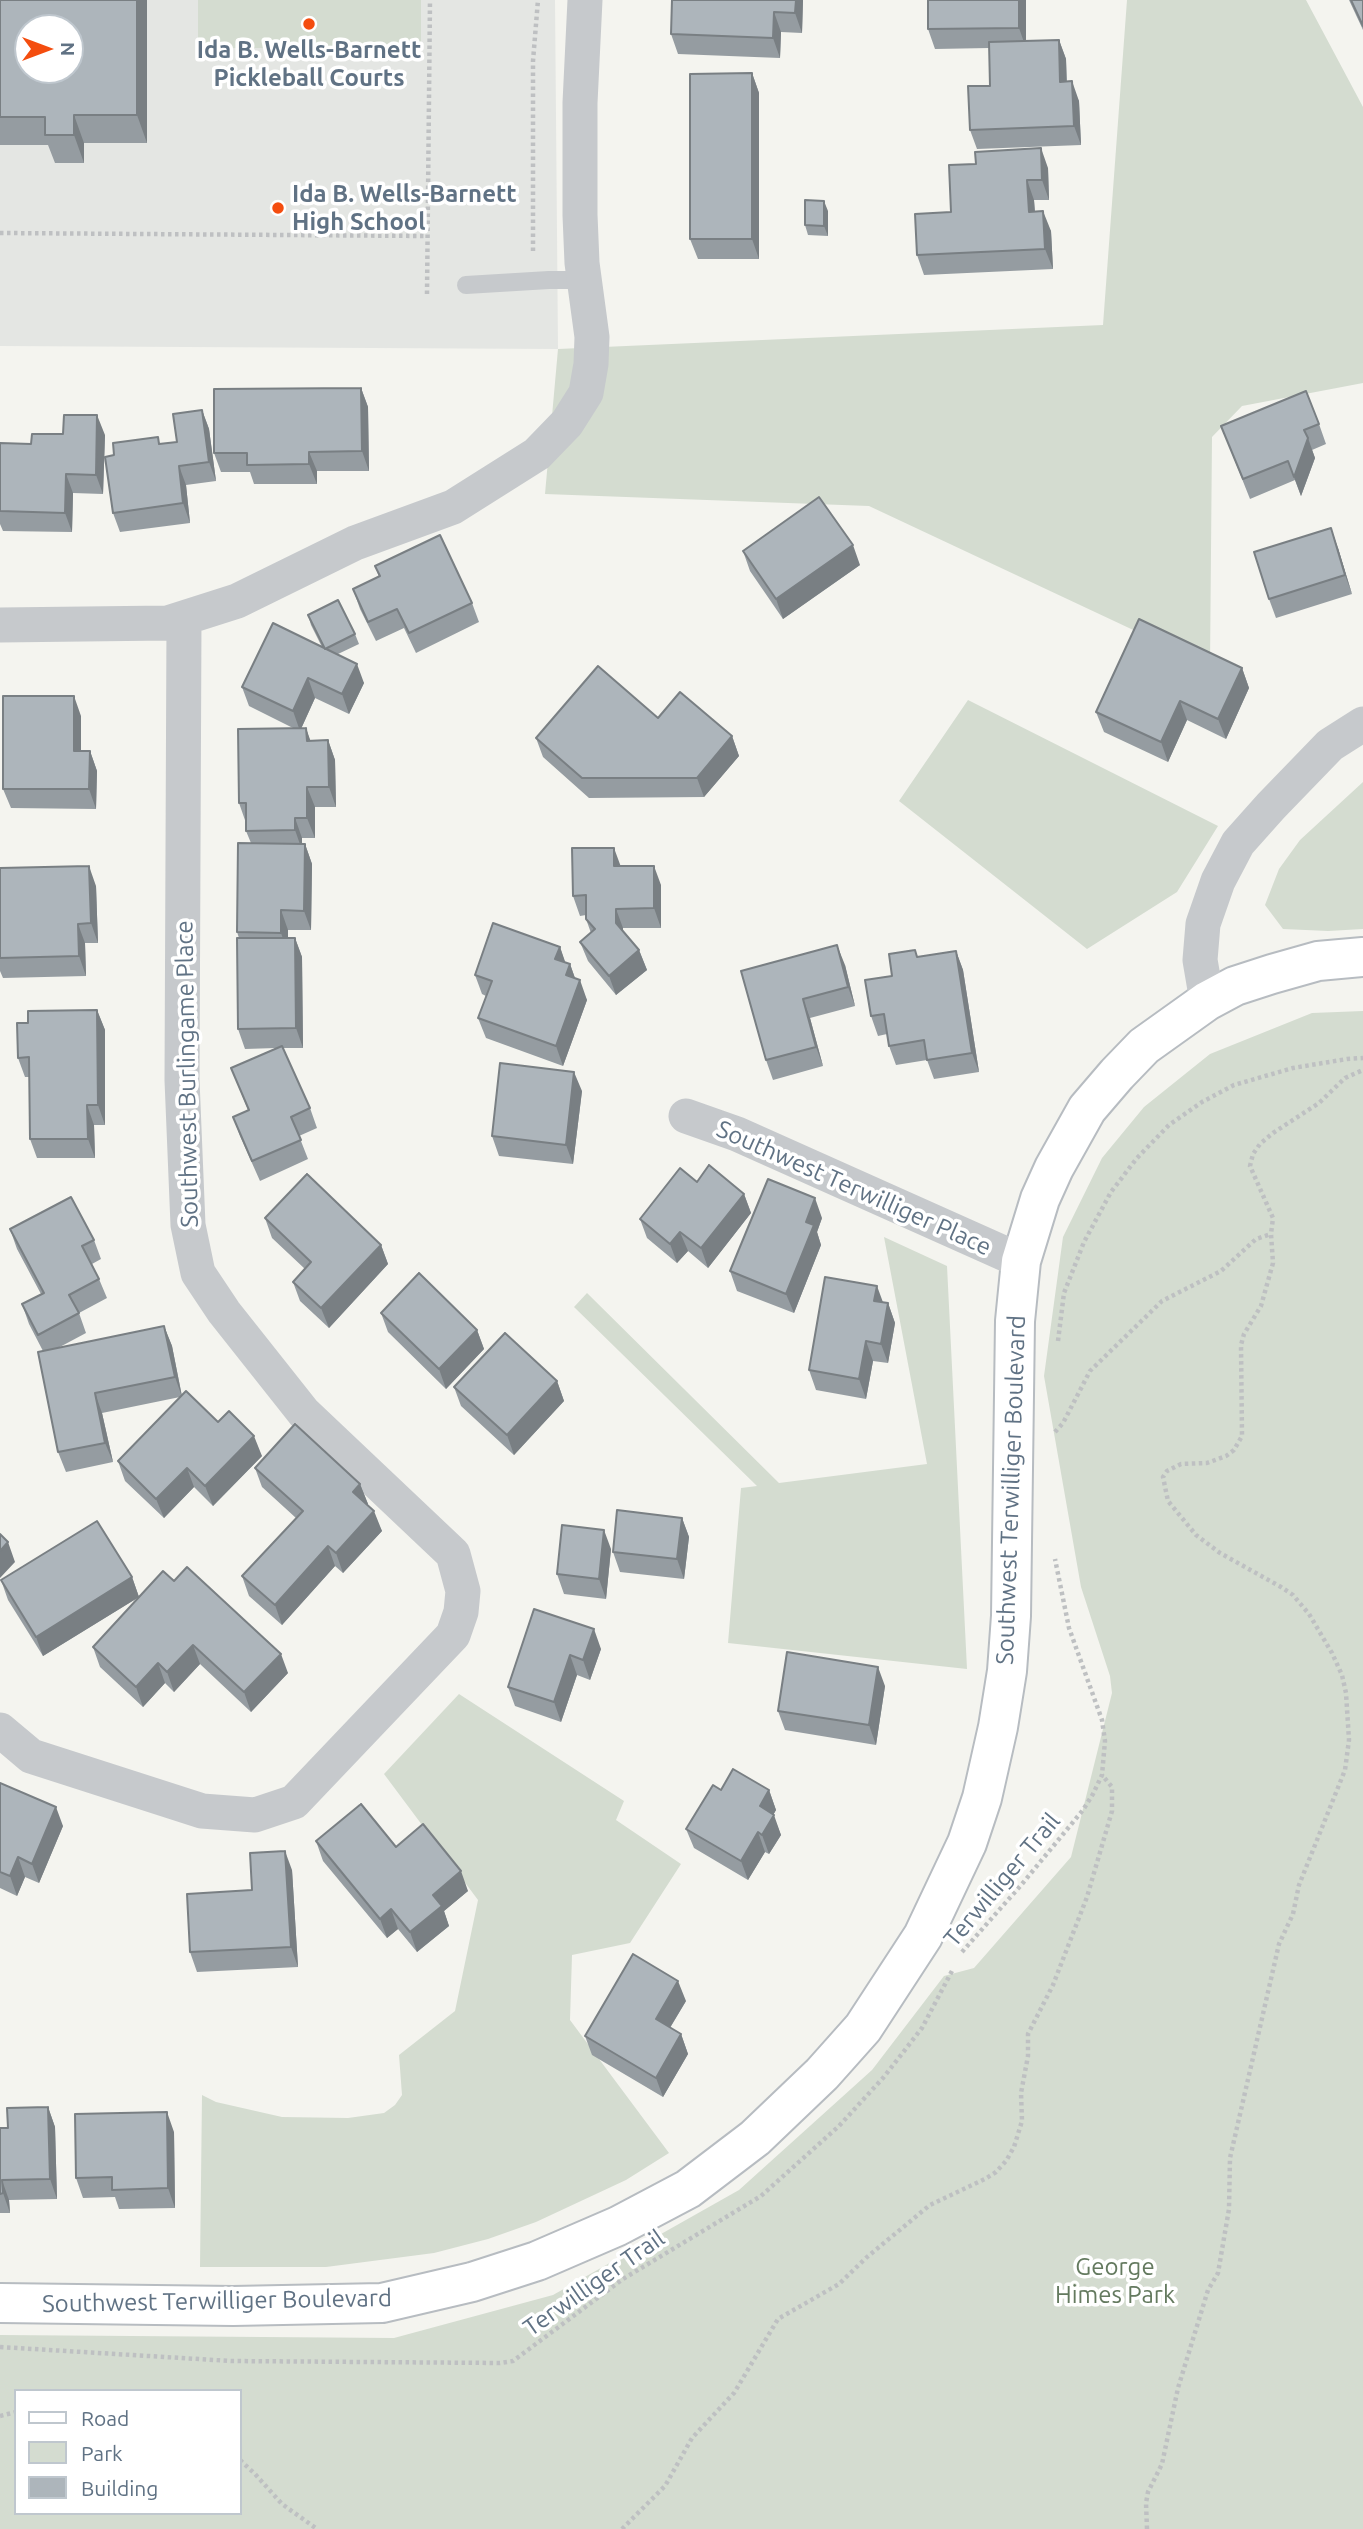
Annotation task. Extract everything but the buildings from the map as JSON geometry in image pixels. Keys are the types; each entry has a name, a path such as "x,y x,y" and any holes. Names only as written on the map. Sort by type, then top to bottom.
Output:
{"main road":[{"name":"Southwest Terwilliger Boulevard","path":"0,2303 233,2306 382,2303 471,2282 537,2261 618,2226 688,2189 755,2138 822,2074 863,2028 923,1937 967,1843 982,1798 1007,1671 1011,1616 1015,1321 1021,1261 1040,1199 1054,1168 1087,1109 1144,1046 1207,1001 1235,986 1318,961 1363,957"}],"street":[{"path":"0,625 146,624 184,620 237,601 355,543 453,507 537,454 567,423 586,393 591,364 592,337 582,263 580,215 580,103 585,0"},
{"name":"Southwest Burlingame Place","path":"0,1730 31,1756 202,1811 256,1815 294,1802 453,1635 461,1612 463,1591 453,1554 304,1413 224,1312 198,1273 188,1225 182,1080 184,620"},
{"path":"1207,1001 1200,960 1203,924 1218,881 1238,843 1330,745 1363,724"},
{"name":"Southwest Terwilliger Place","path":"686,1116 737,1134 1021,1261"}],"lane":[{"path":"466,285 586,280"}],"path":[{"path":"427,293 430,0"},
{"path":"533,263 533,61 538,0"},
{"path":"0,233 427,236"},
{"path":"1056,1353 1064,1293 1084,1242 1111,1192 1137,1158 1169,1125 1202,1102 1234,1086 1293,1068 1363,1058"},
{"path":"1147,2529 1146,2503 1149,2492 1162,2464 1178,2388 1208,2290 1218,2273 1229,2209 1230,2158 1279,1944 1293,1914 1299,1885 1345,1770 1349,1740 1342,1675 1310,1614 1281,1587 1239,1564 1196,1535 1168,1501 1163,1477 1173,1467 1217,1460 1239,1444 1244,1426 1241,1345 1244,1334 1261,1306 1273,1264 1273,1218 1250,1166 1253,1154 1273,1133 1319,1103 1345,1078 1363,1069"},
{"path":"1052,1424 1052,1435 1063,1423 1090,1371 1162,1301 1221,1270 1256,1239 1271,1234"},
{"name":"Terwilliger Trail","path":"0,2347 231,2361 513,2361 623,2279 761,2196 839,2126 883,2078 922,2028 962,1952 1022,1884 1093,1794 1101,1775 1105,1741 1101,1720 1069,1628 1055,1566 1055,1552"},
{"path":"622,2529 665,2486 692,2438 734,2393 778,2319 839,2284 930,2206 985,2179 1006,2161 1014,2147 1022,2120 1021,2093 1028,2056 1028,2034 1053,1985 1087,1897 1112,1811 1112,1787 1101,1775"},
{"path":"242,2462 282,2504 317,2529"}],"shaded area":[{"name":"Ida B. Wells-Barnett High School","path":"0,0 555,0 558,349 0,346"}],"green space":[{"name":"Ida B. Wells-Barnett Pickleball Courts","path":"198,0 421,0 421,48 198,48"},
{"path":"1127,0 1306,0 1363,107 1363,383 1242,406 1212,437 1210,666 869,506 545,494 558,349 1103,325"},
{"path":"968,700 1218,826 1177,892 1087,949 899,801"},
{"path":"1363,782 1363,929 1283,929 1265,905 1279,869 1300,840"},
{"name":"George Himes Park","path":"1363,1011 1363,2529 0,2529 0,2335 394,2338 553,2295 739,2190 872,2070 944,1976 974,1968 1071,1857 1112,1693 1110,1676 1081,1587 1044,1376 1063,1237 1102,1158 1144,1107 1210,1054 1312,1013"},
{"path":"884,1237 947,1266 967,1669 728,1643 741,1488 757,1486 574,1307 587,1293 779,1483 927,1464"},
{"path":"459,1694 624,1801 616,1820 681,1864 630,1943 572,1955 570,2020 669,2153 626,2180 536,2222 488,2239 434,2253 326,2267 200,2267 202,2095 216,2102 282,2117 348,2118 384,2113 395,2105 402,2095 399,2055 455,2011 478,1900 384,1774"}],"place":[{"name":"Ida B. Wells-Barnett Pickleball Courts","path":"309,24"},
{"name":"Ida B. Wells-Barnett High School","path":"278,208"}]}
